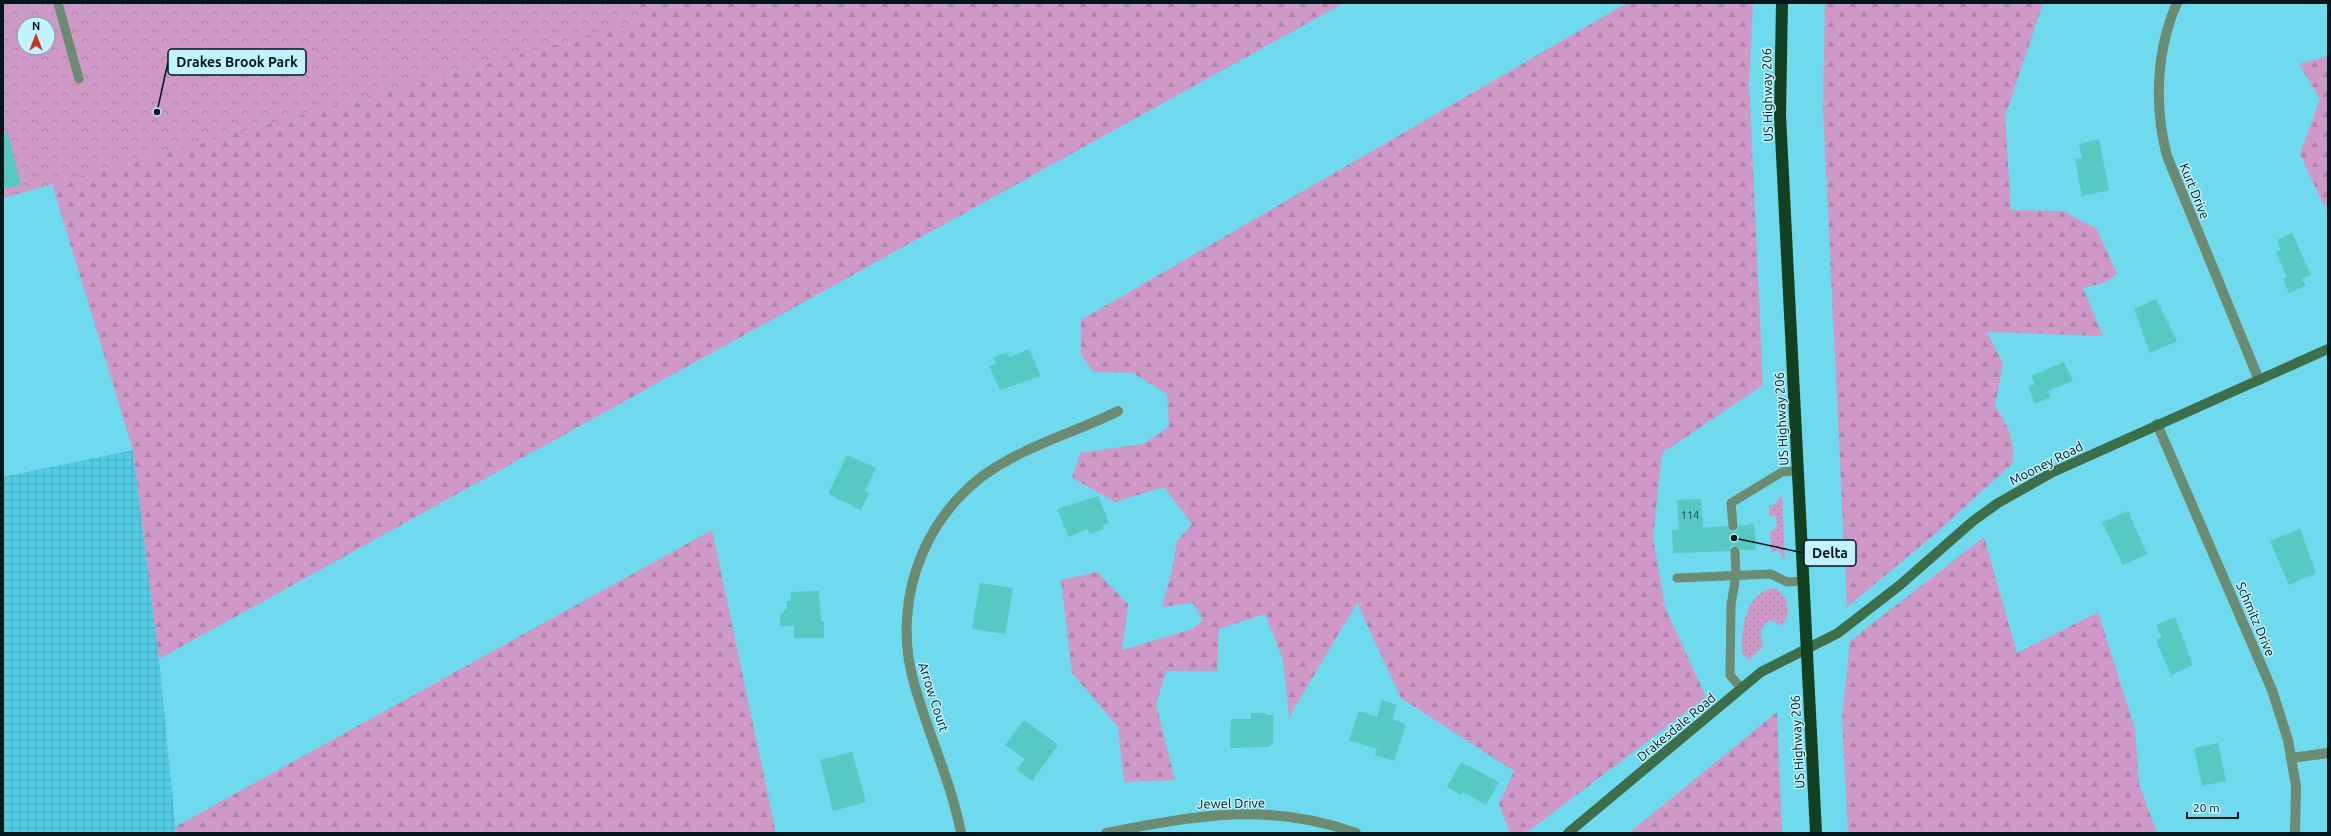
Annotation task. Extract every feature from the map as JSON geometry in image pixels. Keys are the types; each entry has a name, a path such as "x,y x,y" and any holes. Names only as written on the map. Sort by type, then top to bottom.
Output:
{"highway":[{"name":"US Highway 206","path":"1782,3 1780,115 1816,833"}],"street":[{"name":"Kurt Drive","path":"2177,3 2164,42 2160,72 2161,131 2167,156 2259,380"},
{"name":"Mooney Road","path":"1806,649 1838,634 1853,623 1973,521 1998,503 2053,472 2157,424 2328,349"},
{"name":"Arrow Court","path":"961,833 949,784 910,667 907,611 919,561 942,518 966,490 982,477 1009,459 1083,428 1118,411"},
{"name":"Schmitz Drive","path":"2157,424 2272,690 2291,758 2296,786 2295,833"},
{"name":"Drakesdale Road","path":"1568,833 1768,667 1806,649"},
{"path":"2291,758 2328,753"},
{"name":"Jewel Drive","path":"1106,833 1179,819 1238,813 1293,818 1356,833"}],"lane":[{"path":"58,3 79,79"},
{"path":"1733,526 1731,503 1782,472 1797,471"},
{"path":"1735,551 1736,575 1731,605 1730,675 1741,688"},
{"path":"1677,578 1771,574 1787,582 1803,581"}],"shaded area":[{"path":"133,450 159,659 176,833 3,833 3,477"}],"green space":[{"path":"3,3 637,3 641,21 3,198"},
{"path":"637,3 1344,3 159,659 133,450 52,184 640,21"},
{"path":"1627,3 1753,3 1749,83 1763,385 1662,453 1653,537 1665,607 1706,697 1526,833 1510,833 1499,804 1514,771 1401,698 1357,603 1289,717 1283,660 1265,614 1219,629 1217,671 1166,671 1156,704 1175,780 1124,782 1118,727 1072,673 1061,580 1097,572 1128,604 1122,650 1192,629 1203,620 1193,603 1162,607 1172,570 1177,541 1192,524 1164,487 1115,502 1072,478 1080,453 1143,444 1169,427 1167,394 1133,373 1094,372 1081,355 1081,320"},
{"path":"1825,3 2043,3 2005,117 2011,210 2062,211 2096,228 2117,273 2107,282 2083,288 2103,336 1987,332 2003,364 1995,406 2010,433 2013,446 2013,463 1935,534 1847,607 1823,108"},
{"path":"2328,56 2328,206 2324,206 2300,154 2320,99 2299,64"},
{"path":"1781,496 1785,561 1778,550 1771,552 1770,531 1775,529 1777,523 1776,517 1770,516 1769,506 1774,505"},
{"path":"712,530 776,833 176,833 175,827"},
{"path":"1984,537 2017,653 2098,612 2135,729 2139,784 2157,833 1848,833 1842,719 1850,641"},
{"path":"1773,588 1778,590 1786,599 1788,614 1782,626 1773,621 1766,622 1762,628 1761,634 1761,640 1764,646 1749,660 1742,653 1742,634 1747,614 1756,597"},
{"path":"1777,712 1782,833 1629,833"}],"building":[{"path":"8,133 21,185 3,189 3,134"},
{"path":"2099,139 2109,190 2082,196 2075,159 2082,158 2079,144"},
{"path":"2292,233 2311,275 2302,279 2306,286 2289,293 2283,279 2287,277 2276,252 2281,250 2277,240"},
{"path":"2156,299 2177,341 2150,353 2134,309"},
{"path":"1029,349 1041,376 1000,390 989,366 996,364 993,358 1007,352 1010,357"},
{"path":"2064,362 2073,381 2048,391 2051,397 2035,404 2028,387 2035,384 2031,376"},
{"path":"847,455 876,468 865,491 869,493 861,510 828,494"},
{"path":"1098,496 1109,523 1102,526 1104,529 1090,534 1087,529 1069,537 1057,509"},
{"path":"1701,499 1703,528 1727,526 1733,532 1737,531 1739,526 1754,524 1756,550 1741,550 1735,545 1731,546 1729,551 1673,553 1672,530 1679,530 1677,500"},
{"path":"2128,511 2147,554 2123,565 2102,522"},
{"path":"2300,529 2316,573 2289,585 2270,541"},
{"path":"980,583 1013,588 1005,634 972,629"},
{"path":"819,591 821,621 824,621 824,638 794,638 794,626 780,626 780,616 787,608 787,601 791,601 791,592"},
{"path":"2175,617 2193,665 2171,675 2156,640 2162,638 2156,625"},
{"path":"1382,700 1397,705 1392,719 1406,724 1394,761 1375,755 1377,749 1349,740 1359,711 1377,717"},
{"path":"1251,713 1266,713 1266,715 1273,715 1273,743 1269,747 1230,748 1231,719 1251,719"},
{"path":"1024,720 1058,745 1032,781 1017,770 1025,759 1005,745"},
{"path":"2218,743 2226,781 2202,786 2194,748"},
{"path":"852,752 866,802 833,811 820,760"},
{"path":"1461,762 1499,782 1486,805 1463,792 1461,795 1447,787"}],"place":[{"name":"Drakes Brook Park","path":"157,112"},
{"name":"Delta","path":"1734,538"}]}
